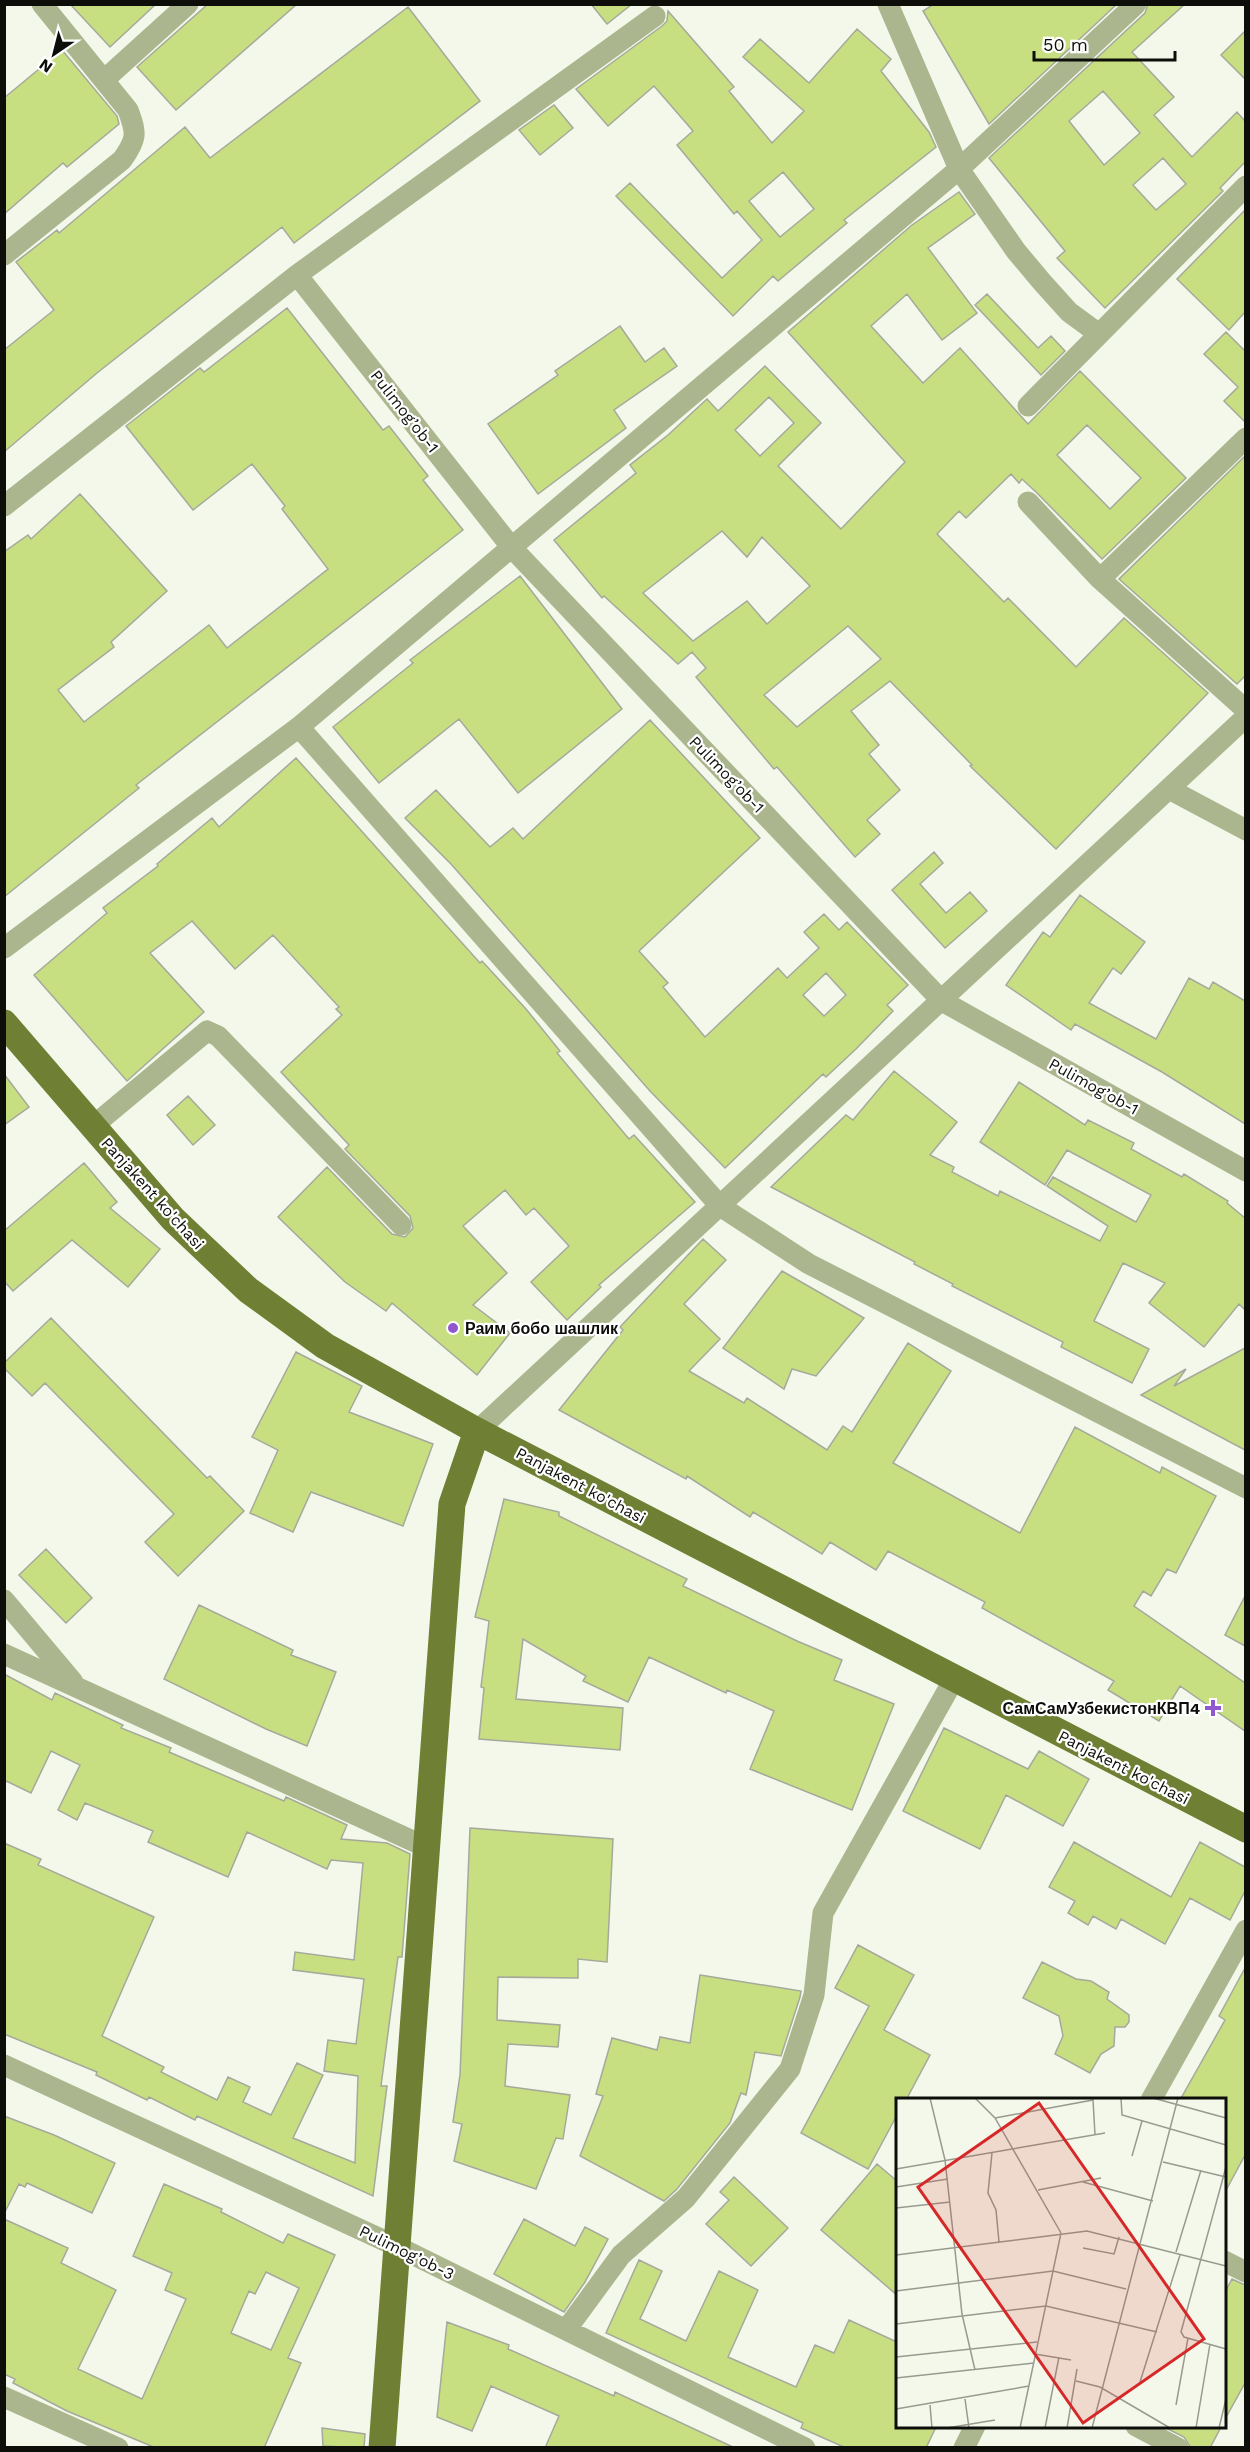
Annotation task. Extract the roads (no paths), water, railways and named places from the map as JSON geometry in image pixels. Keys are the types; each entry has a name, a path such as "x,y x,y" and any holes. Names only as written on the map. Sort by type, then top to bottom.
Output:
{"main road":[{"name":"Panjakent ko'chasi","path":"4,1023 173,1219 210,1256 285,1319 325,1346 477,1431 1245,1829"},
{"path":"382,2448 452,1504 477,1431"}],"street":[{"path":"4,255 122,160 134,142 134,127 128,110 42,4"},
{"path":"104,80 188,4"},
{"path":"888,4 958,168 1016,251 1042,282 1069,312 1099,334"},
{"path":"4,948 299,727 513,548 958,168 1136,4"},
{"path":"4,506 297,275 655,16"},
{"path":"1028,406 1245,186"},
{"name":"Pulimog’ob-1","path":"297,275 513,548 942,1001 1245,1171"},
{"path":"1100,579 1245,438"},
{"path":"1028,502 1100,579 1245,710"},
{"path":"477,1431 1245,717"},
{"path":"299,727 720,1206 809,1264 1245,1488"},
{"path":"1169,789 1245,830"},
{"path":"93,1126 207,1031 218,1036 401,1226"},
{"path":"4,1600 78,1688"},
{"path":"4,1654 426,1847"},
{"path":"567,2330 621,2255 686,2198 790,2069 814,1995 823,1913 954,1679"},
{"path":"1152,2098 1245,1930"},
{"name":"Pulimog’ob-3","path":"4,2065 396,2246 805,2448"},
{"path":"1226,2262 1245,2272"},
{"path":"4,2397 118,2448"},
{"path":"964,2448 974,2428"},
{"path":"1138,2428 1178,2448"}],"place":[{"name":"Раим бобо шашлик","path":"453,1328"},
{"name":"СамСамУзбекистонКВП4","path":"1213,1708"}]}
